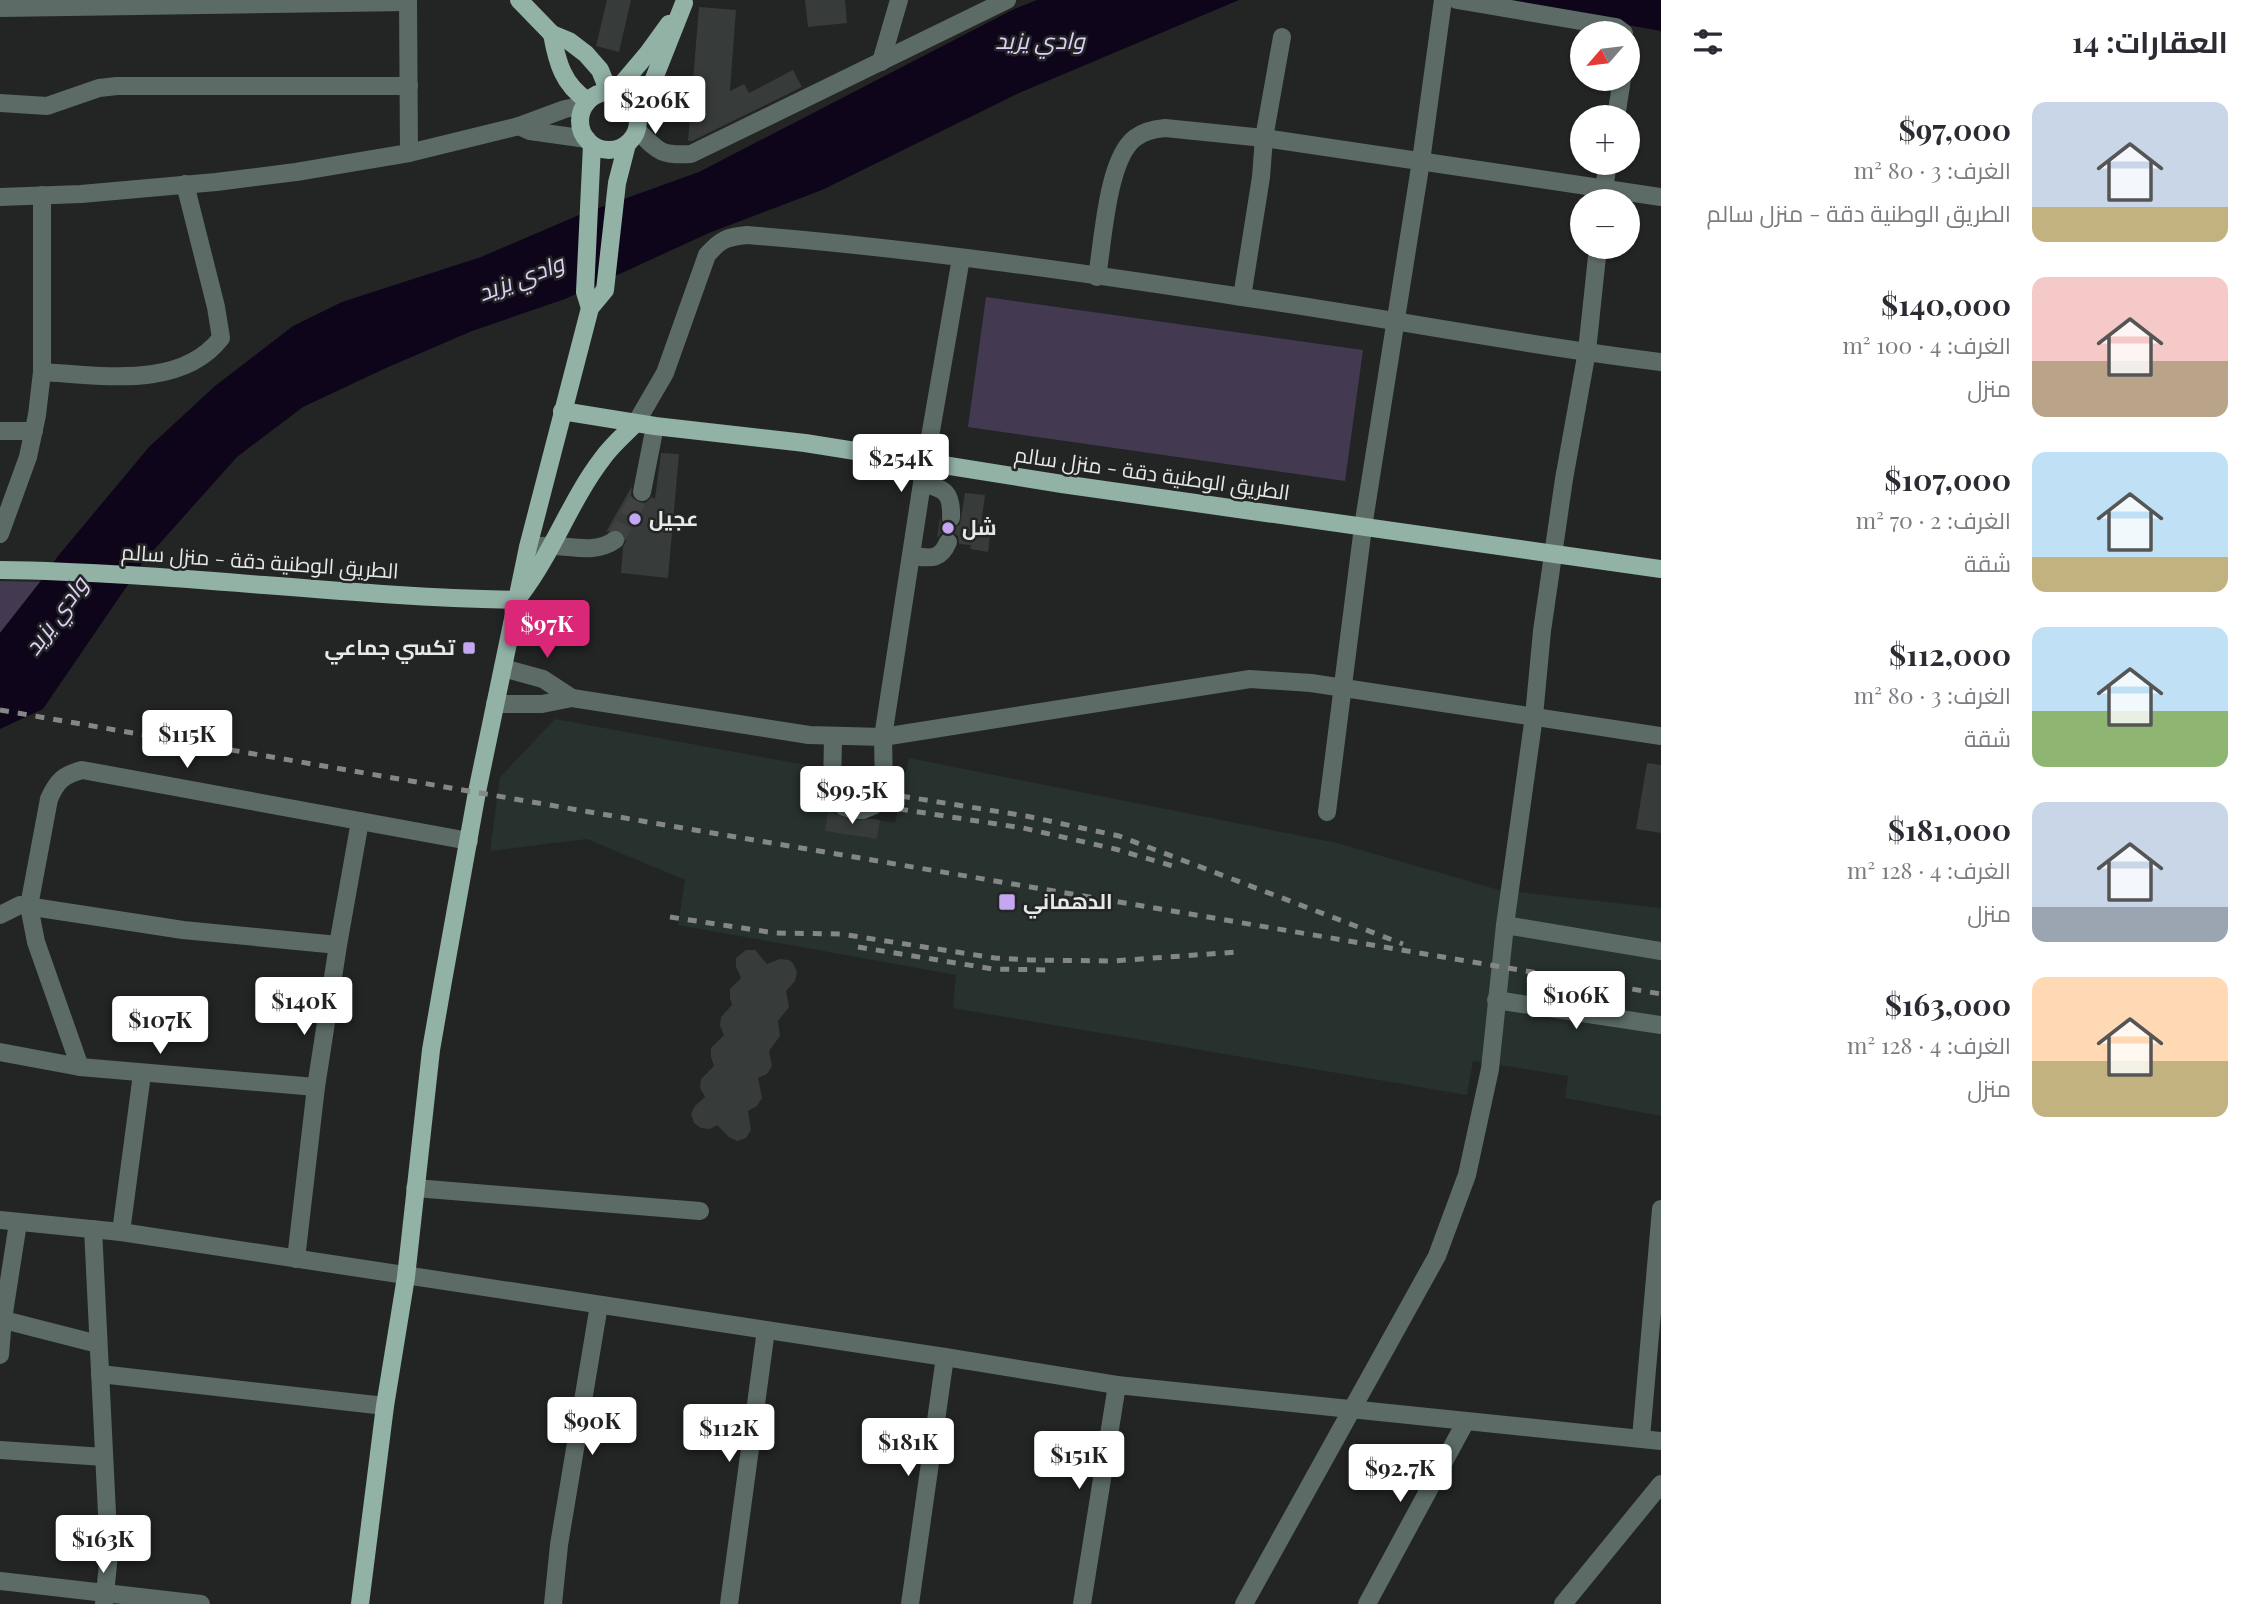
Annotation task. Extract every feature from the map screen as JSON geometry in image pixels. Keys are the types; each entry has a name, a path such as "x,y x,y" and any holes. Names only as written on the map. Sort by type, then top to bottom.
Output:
{"main road":[{"path":"519,0 552,34 569,41 586,54 612,92 631,102 634,131"},
{"path":"360,1604 385,1406 406,1277 431,1049 516,600 587,300 589,142 580,126 582,111 586,103 601,93 612,92 648,53 685,2"},
{"path":"587,300 605,290 615,200 634,131 685,2"},
{"path":"552,34 557,61 563,75 586,103"},
{"path":"589,142 610,150 634,131"},
{"name":"الطريق الوطنية دقة - منزل سالم","path":"562,411 645,425 805,443 1088,488 1661,569"},
{"path":"516,600 553,545 596,468 616,442 645,425"},
{"name":"الطريق الوطنية دقة - منزل سالم","path":"0,570 516,600"}],"street":[{"path":"881,62 899,0"},
{"path":"634,131 668,155 691,154 1007,0"},
{"path":"1327,812 1363,527 1421,161 1443,0"},
{"path":"1457,0 1581,21"},
{"path":"0,8 408,1 408,153"},
{"path":"1242,297 1260,187 1264,138 1282,37"},
{"path":"0,103 47,106 99,88 117,86 409,86"},
{"path":"0,197 185,184 296,172 408,153 519,126 586,103"},
{"path":"519,126 530,131 589,142"},
{"path":"1097,277 1118,160 1133,139 1153,129 1264,138 1421,161 1570,190"},
{"path":"42,372 151,375 187,364 210,352 221,338 216,307 185,184"},
{"path":"0,534 28,457 42,372 42,195"},
{"path":"1640,197 1661,197"},
{"path":"642,492 645,425 707,255 716,244 727,237 747,234 961,258 1242,297 1661,362"},
{"path":"833,737 832,790 836,800 853,810 873,806 884,789 883,737 922,483 961,258"},
{"path":"1244,1604 1437,1256 1467,1175 1490,1069 1496,1000 1534,716 1542,631 1564,480 1587,351 1597,259"},
{"path":"0,431 34,431"},
{"path":"922,483 941,488 947,494 952,506 951,518"},
{"path":"528,547 553,545 592,549 608,545 615,540"},
{"path":"912,556 936,557 944,552 948,542"},
{"path":"503,668 544,679 572,698"},
{"path":"495,704 542,704 572,698 833,737 883,737 1250,680 1311,683 1661,736"},
{"path":"80,1067 36,942 29,906 50,799 56,783 66,774 82,770 469,841"},
{"path":"296,1259 316,1087 360,821"},
{"path":"0,915 20,905 183,930 338,945"},
{"path":"1505,925 1661,951"},
{"path":"1496,1000 1661,1024"},
{"path":"0,1052 80,1067 142,1074 316,1087"},
{"path":"121,1232 142,1074"},
{"path":"415,1188 700,1211"},
{"path":"1641,1438 1661,1209"},
{"path":"0,1220 121,1232 1117,1385 1661,1441"},
{"path":"0,1355 1,1319 18,1223"},
{"path":"93,1229 108,1554 105,1599"},
{"path":"553,1604 559,1545 599,1305"},
{"path":"1,1319 98,1344"},
{"path":"729,1604 766,1330"},
{"path":"910,1604 945,1357"},
{"path":"100,1374 385,1406"},
{"path":"1083,1604 1117,1385"},
{"path":"1367,1604 1466,1421"},
{"path":"0,1450 104,1457"},
{"path":"1563,1604 1661,1484"},
{"path":"0,1581 105,1599 201,1604"}],"shaded area":[{"path":"986,297 1363,350 1345,481 968,427"},
{"path":"0,581 40,582 0,633"},
{"path":"555,719 806,765 801,807 895,823 909,758 1337,843 1499,890 1661,908 1661,1116 1565,1098 1568,1076 1473,1061 1467,1095 953,1008 956,975 678,925 685,880 587,839 490,851 500,777"}],"water":[{"name":"وادي يزيد","path":"1037,0 1239,0 1019,93 822,190 709,233 565,299 472,331 303,407 237,457 144,561 43,709 0,729 0,633 58,556 149,447 215,386 293,326 342,302 481,257 579,215 699,172 1014,9"},
{"path":"1513,0 1661,0 1661,31 1640,27 1640,21 1605,21"}],"building":[{"path":"607,0 631,0 619,52 596,46"},
{"path":"805,0 845,0 847,23 808,27"},
{"path":"699,7 736,10 730,91 744,84 749,93 793,70 802,87 688,141"},
{"path":"661,453 679,454 668,578 621,573 625,535 616,529 606,532 632,486 631,495 635,501 645,503 652,497 655,499"},
{"path":"965,493 985,495 981,524 991,525 988,552 970,549 971,545 959,544 958,536 952,532 942,532 937,538 940,518 946,528 952,529 960,524"},
{"path":"1647,763 1661,765 1661,833 1636,829"},
{"path":"828,811 853,821 880,820 877,839 825,831"},
{"path":"746,950 755,950 767,964 780,959 789,960 797,972 795,981 786,991 789,1007 778,1021 780,1036 769,1051 772,1066 767,1074 758,1078 762,1098 757,1106 748,1111 751,1130 746,1138 737,1141 717,1125 710,1129 701,1128 694,1123 691,1114 705,1097 700,1088 701,1079 714,1066 711,1048 724,1035 720,1026 721,1017 732,1005 730,989 741,978 736,967 736,958"}],"tunnel":[{"path":"615,540 642,492"}],"railway":[{"path":"0,710 1661,994"},
{"path":"901,796 1026,816 1119,836 1403,944"},
{"path":"899,809 1023,828 1115,849 1176,867"},
{"path":"670,917 775,933 841,934 995,958 1113,961 1237,952"},
{"path":"858,947 993,969 1048,970"}],"place":[{"name":"عجيل","path":"635,519"},
{"name":"شل","path":"948,528"},
{"name":"تكسي جماعي","path":"469,648"},
{"name":"الدهماني","path":"1007,902"}]}
